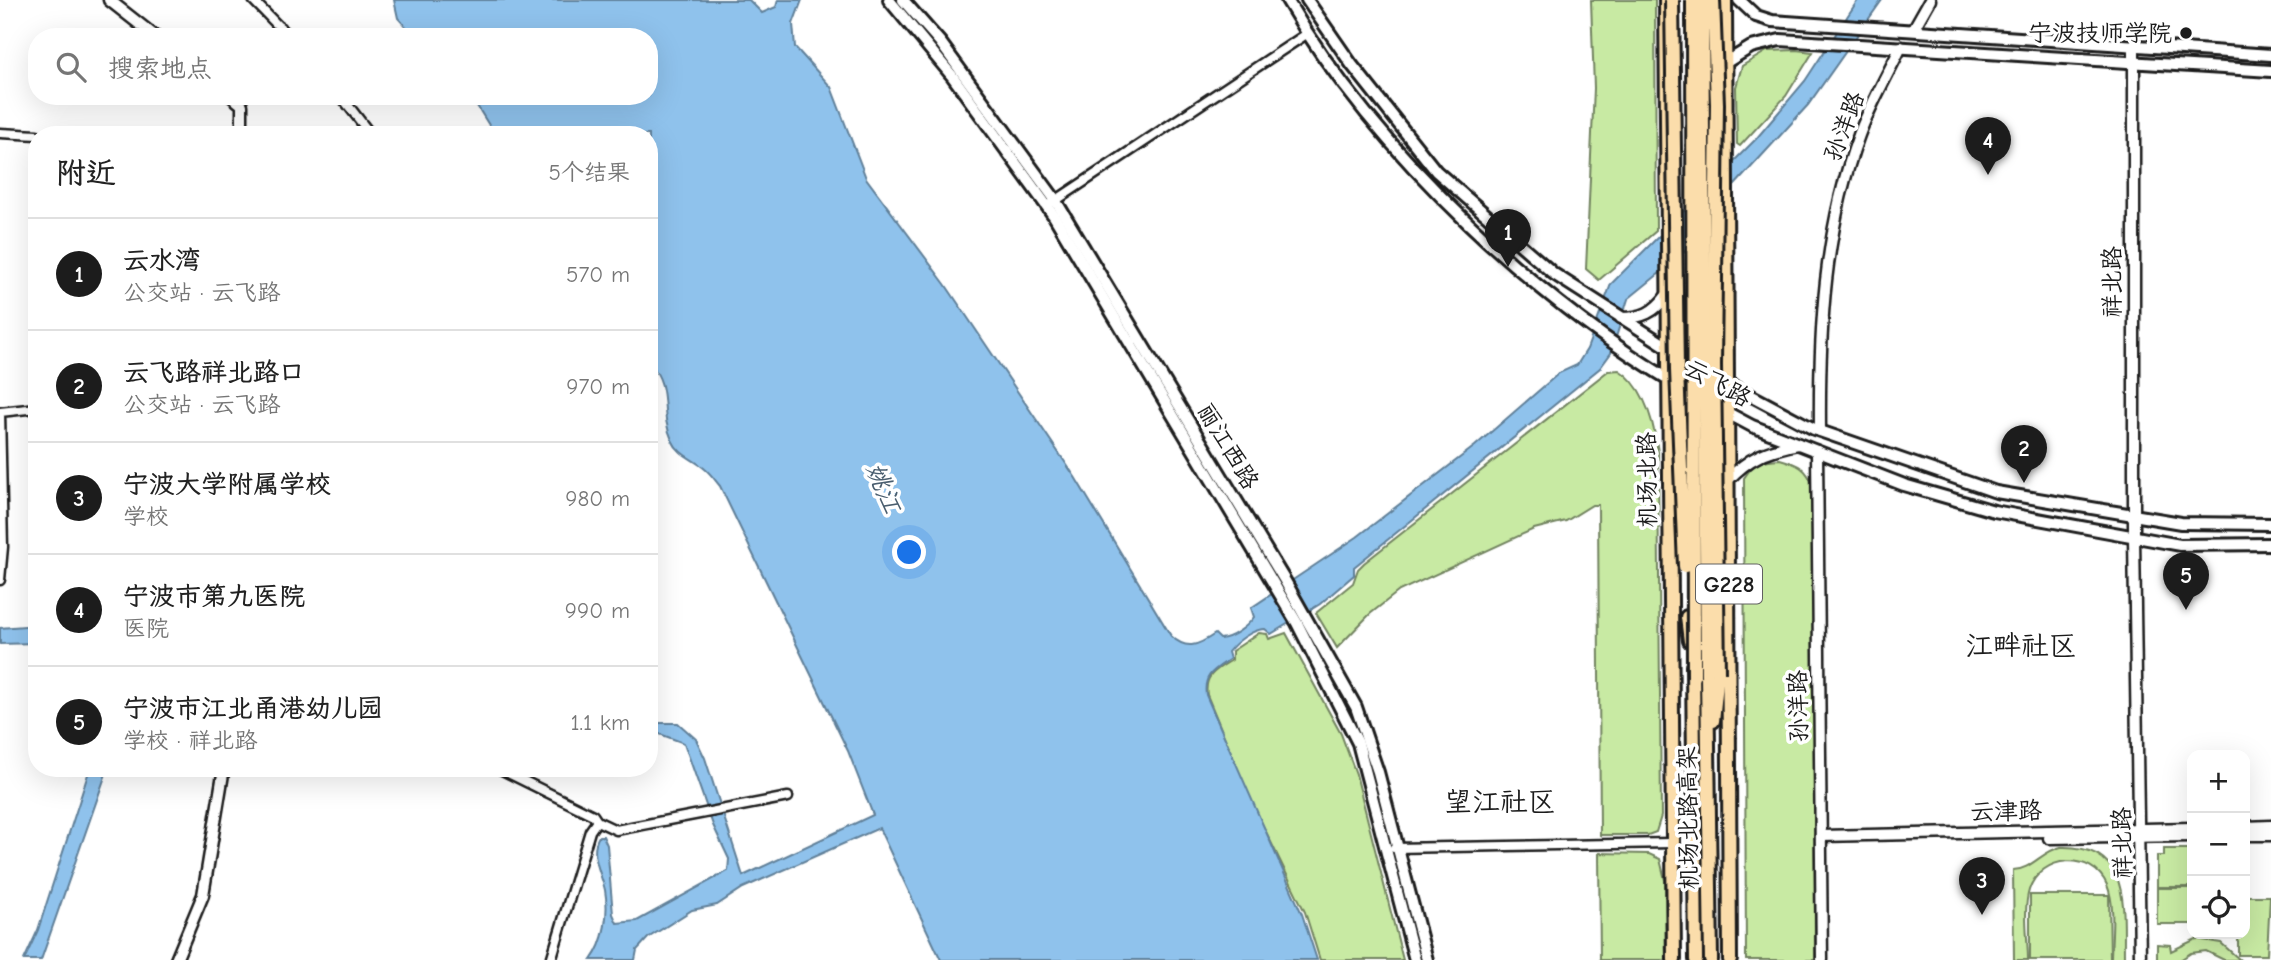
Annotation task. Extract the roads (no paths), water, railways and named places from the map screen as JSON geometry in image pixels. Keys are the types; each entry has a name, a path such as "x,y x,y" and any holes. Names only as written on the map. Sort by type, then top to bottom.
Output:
{"main road":[{"path":"889,0 953,77 1051,204"},
{"name":"丽江西路","path":"903,0 940,42 1051,204 1356,707 1378,772 1415,960"},
{"name":"云飞路","path":"1287,0 1360,108 1441,195 1553,299 1667,379 1728,413 1798,444 1904,485 1994,511 2180,545 2271,544"},
{"name":"云飞路","path":"1307,0 1352,65 1436,171 1554,274 1667,349 1727,383 1820,431 1996,492 2181,523 2271,524"},
{"name":"机场北路","path":"1666,0 1667,379 1674,960"},
{"path":"1672,0 1677,370 1687,617 1706,675"},
{"name":"机场北路","path":"1693,0 1706,675"},
{"path":"1703,0 1706,675"},
{"path":"1706,675 1717,104 1713,0"},
{"name":"G228","path":"1725,0 1730,960"},
{"path":"1739,0 1756,16 1772,21 1820,22 2271,55"},
{"path":"1726,63 1751,47 1780,40 2271,71"},
{"name":"机场北路高架","path":"1706,675 1710,960"},
{"name":"机场北路高架","path":"1696,960 1706,675"},
{"name":"丽江西路","path":"1392,848 1427,960"}],"street":[{"path":"109,0 145,28"},
{"path":"253,0 280,27"},
{"path":"1913,30 1930,0"},
{"path":"1051,204 1308,33"},
{"name":"孙洋路","path":"1820,431 1823,294 1837,209 1860,134 1901,47"},
{"name":"祥北路","path":"2134,47 2136,517 2145,960"},
{"path":"243,126 245,105"},
{"path":"348,105 364,126"},
{"path":"0,132 28,134"},
{"path":"1620,318 1645,315 1658,308 1667,295"},
{"path":"0,580 4,547 0,412 28,409"},
{"path":"1728,480 1742,464 1761,453 1798,444"},
{"name":"孙洋路","path":"1817,451 1822,960"},
{"path":"176,960 203,895 223,777"},
{"path":"516,777 620,831 789,797"},
{"path":"551,960 590,831 597,821"},
{"path":"2250,827 2271,826"},
{"name":"云津路","path":"2141,833 2187,828"},
{"name":"祥北路","path":"2140,960 2141,833"},
{"name":"云津路","path":"1821,839 2141,833 2187,836"},
{"path":"2250,835 2271,835"},
{"path":"1392,848 1672,843"}],"water":[{"name":"姚江","path":"394,0 749,0 762,13 776,7 778,0 802,0 793,24 795,47 831,87 866,178 945,284 1075,477 1171,636 1182,644 1193,645 1215,634 1220,639 1239,631 1254,617 1251,608 1357,537 1475,446 1559,373 1577,365 1587,349 1611,284 1756,139 1805,81 1858,0 1882,0 1808,105 1735,185 1682,255 1628,299 1611,353 1600,368 1354,567 1354,575 1320,604 1271,634 1265,629 1245,637 1228,652 1230,659 1208,678 1206,695 1302,914 1317,960 941,960 879,828 743,888 717,905 692,910 648,938 637,950 635,960 591,960 600,945 606,917 605,890 595,856 599,836 603,836 607,845 613,914 617,923 637,921 728,871 729,859 713,825 684,743 658,733 658,723 678,723 696,739 705,758 743,876 873,815 848,751 720,486 705,469 678,450 668,429 663,391 658,376 658,126 489,126 477,105 658,105 658,28 407,28 398,18"},
{"path":"28,626 28,643 0,644 0,628"},
{"path":"87,777 105,777 41,960 24,960 38,930"}],"place":[{"name":"宁波技师学院","path":"2186,33"},
{"name":"宁波市第九医院","path":"1988,175"},
{"name":"云水湾","path":"1508,267"},
{"name":"云飞路祥北路口","path":"2024,483"},
{"name":"宁波市江北甬港幼儿园","path":"2186,610"},
{"name":"宁波大学附属学校","path":"1982,915"}],"district":[{"name":"江畔社区","path":"2021,646"},
{"name":"望江社区","path":"1500,802"}]}
